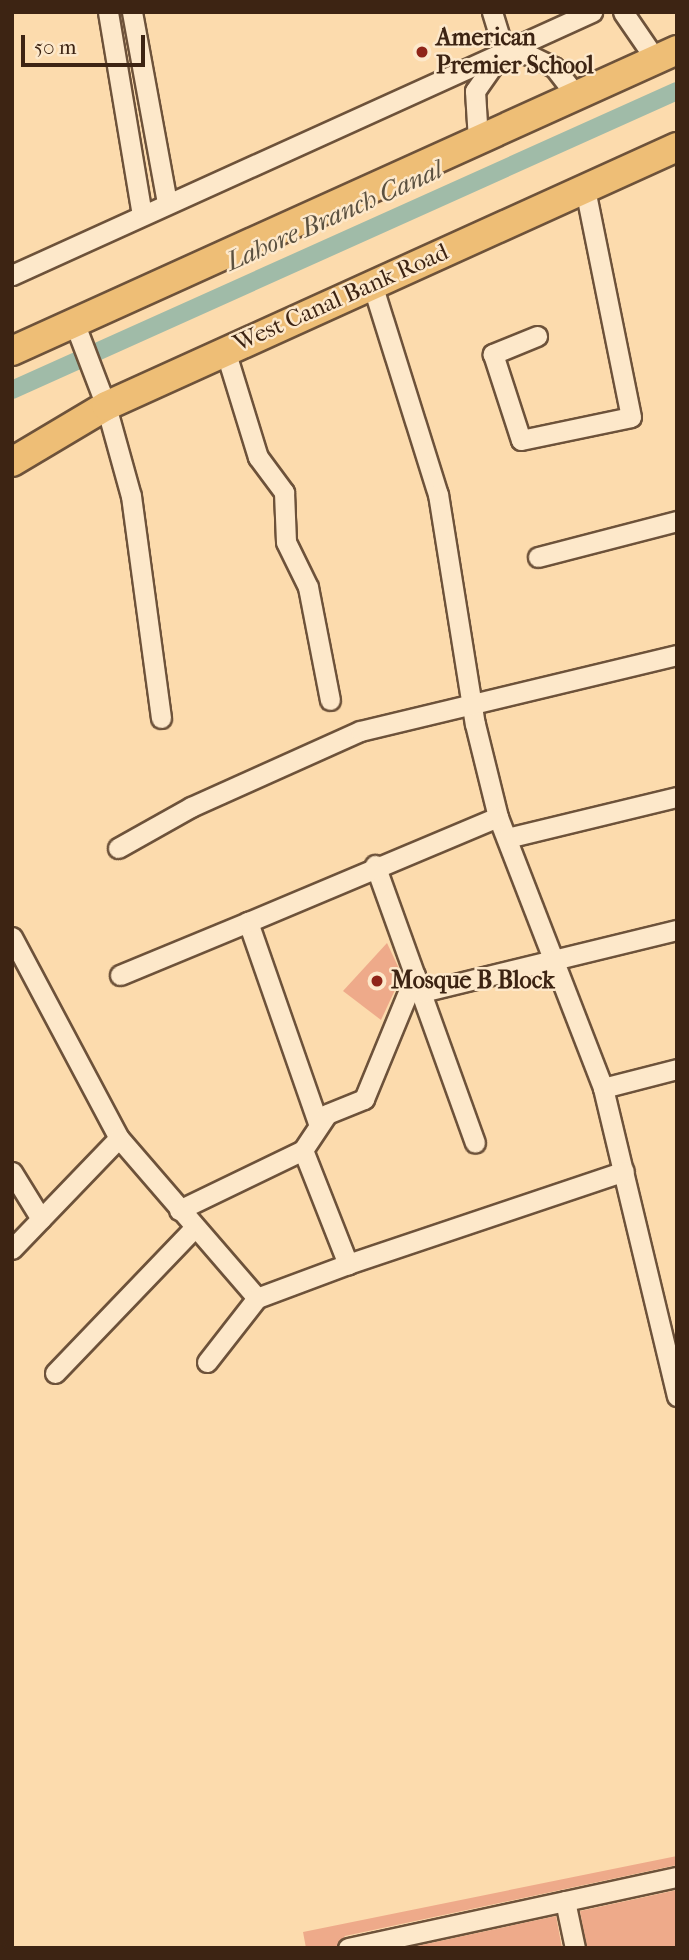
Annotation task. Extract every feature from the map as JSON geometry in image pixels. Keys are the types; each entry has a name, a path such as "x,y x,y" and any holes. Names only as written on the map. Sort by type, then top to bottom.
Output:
{"highway":[{"path":"12,351 79,333 478,140 666,55"},
{"name":"West Canal Bank Road","path":"12,462 102,394 225,350 677,147"}],"street":[{"path":"108,12 142,215"},
{"path":"132,12 167,203"},
{"path":"492,12 504,51"},
{"path":"12,275 592,12"},
{"path":"623,12 666,55"},
{"path":"504,51 529,55 554,67 576,94"},
{"path":"478,140 475,91 504,51"},
{"path":"537,336 493,354 521,440 631,417 585,189"},
{"path":"372,284 438,494 474,704 498,817 555,957 603,1088 677,1396"},
{"path":"79,333 102,394 131,496 161,718"},
{"path":"225,350 258,457 284,492 286,542 308,587 330,700"},
{"path":"538,557 677,521"},
{"path":"118,848 191,807 336,741 431,711 474,704 677,655"},
{"path":"507,838 677,797"},
{"path":"120,975 375,865 498,817"},
{"path":"375,865 475,1143"},
{"path":"248,922 318,1123"},
{"path":"418,983 677,930"},
{"path":"12,937 119,1138 257,1298"},
{"path":"179,1210 303,1150 318,1123 369,1094 418,983"},
{"path":"603,1088 677,1069"},
{"path":"12,1249 119,1138"},
{"path":"303,1150 348,1264"},
{"path":"207,1362 257,1298 348,1264 624,1171"},
{"path":"12,1172 41,1219"},
{"path":"55,1373 195,1227"},
{"path":"348,1948 417,1940 565,1901 677,1877"},
{"path":"565,1901 575,1948"}],"building":[{"name":"Mosque B Block","path":"387,943 402,975 381,1020 343,991"},
{"path":"677,1856 677,1865 345,1936 336,1948 306,1948 303,1932"},
{"path":"677,1890 677,1948 587,1948 580,1911"},
{"path":"556,1916 562,1948 407,1948"}],"waterway":[{"name":"Lahore Branch Canal","path":"12,390 677,91"}],"place":[{"name":"American Premier School","path":"422,52"},
{"name":"Mosque B Block","path":"377,981"}]}
